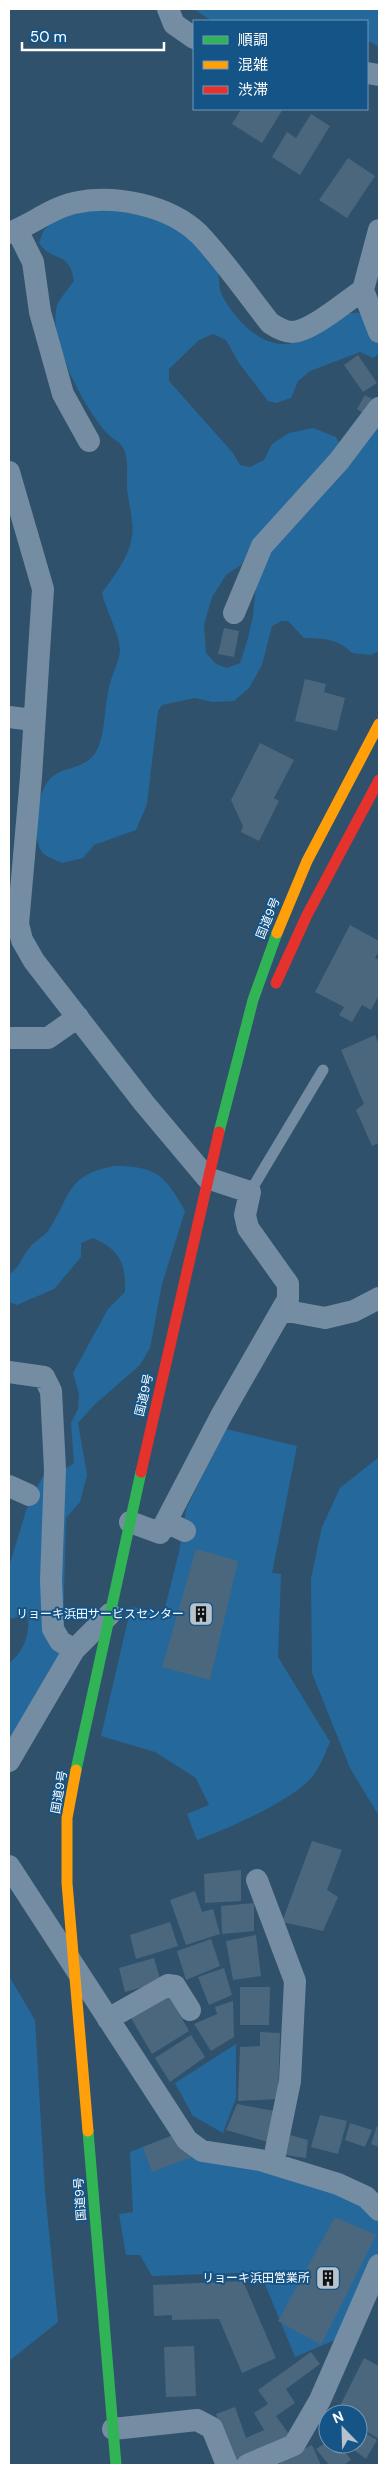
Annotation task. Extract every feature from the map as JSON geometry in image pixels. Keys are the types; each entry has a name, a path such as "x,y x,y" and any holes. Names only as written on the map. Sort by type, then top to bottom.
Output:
{"highway":[{"name":"国道9号","path":"116,2465 67,1883 67,1818 130,1522 207,1178 253,1000 273,942 307,861 378,728"},
{"path":"272,992 307,915 379,780"},
{"name":"国道9号","path":"218,1137 261,1019"}],"street":[{"path":"168,9 174,24 193,37"},
{"path":"89,440 63,394 40,312 33,262 13,231 73,203 86,201 114,200 160,211 179,220 198,234 270,323 278,329 292,332 307,328 363,290"},
{"path":"379,230 363,290 379,332"},
{"path":"234,613 262,546 339,461 379,408"},
{"path":"9,472 43,589 33,720 31,786 18,924 22,940 34,961 144,1104 207,1178 250,1192 245,1215 248,1228 288,1284 288,1299 221,1416 176,1527 160,1533 130,1522"},
{"path":"9,717 33,720"},
{"path":"9,1038 48,1038 78,1018"},
{"path":"282,1310 325,1318 354,1311 379,1298"},
{"path":"9,1372 44,1377 51,1391 55,1469 51,1581 53,1629 60,1641 74,1650"},
{"path":"9,1761 74,1650 110,1614"},
{"path":"9,1867 187,2140 202,2151 260,2160 338,2184 366,2196 379,2210"},
{"path":"257,1880 295,1981 290,2081 273,2164"},
{"path":"108,2019 168,1985 175,1986 190,2010"},
{"path":"247,2465 294,2445 320,2400 370,2304 379,2265"},
{"path":"113,2429 196,2420 212,2428 227,2465"}],"lane":[{"path":"250,1192 323,1070"}],"shaded area":[{"path":"194,9 379,9 379,47 368,42 368,20 210,20"},
{"path":"120,208 179,228 197,241 213,261 217,269 221,292 233,312 256,335 265,340 275,343 294,343 330,321 350,313 361,313 377,338 379,354 373,358 360,352 310,371 298,381 291,398 276,403 268,401 239,363 226,340 213,334 199,340 169,369 169,381 233,453 240,465 250,467 264,460 272,444 289,433 313,428 336,437 342,448 254,541 241,565 226,575 212,597 204,625 206,653 216,664 227,668 240,663 253,616 257,573 270,548 379,422 379,651 371,655 352,653 347,648 330,640 304,638 288,621 282,621 272,626 262,665 249,688 234,701 212,702 195,698 162,705 158,711 147,804 136,830 94,845 83,858 62,863 44,854 39,845 36,826 41,795 49,780 55,775 88,761 98,748 107,696 120,651 118,637 102,593 114,577 128,551 131,541 132,517 127,487 127,461 124,451 121,444 111,437 99,423 79,392 63,355 58,337 55,320 57,306 74,281 72,272 65,261 44,249 39,243 45,229 61,218 81,212"},
{"path":"114,1166 140,1168 158,1175 171,1189 185,1211 162,1284 150,1348 140,1365 94,1405 78,1423 87,1475 80,1502 66,1518 63,1629 67,1651 9,1749 9,1663 19,1654 22,1648 27,1633 28,1619 26,1613 12,1619 9,1617 9,1567 29,1501 44,1475 63,1470 74,1463 71,1423 78,1409 79,1394 73,1373 108,1309 125,1292 125,1282 120,1259 110,1247 93,1238 81,1243 81,1257 54,1289 17,1305 9,1302 9,1274 16,1269 30,1247 48,1231 71,1189 77,1182 86,1175"},
{"path":"226,1429 297,1446 272,1573 281,1574 278,1657 330,1742 317,1769 303,1786 275,1805 197,1840 187,1814 209,1805 196,1778 155,1752 101,1736 131,1607 164,1612 179,1552 186,1509"},
{"path":"379,1457 379,1816 350,1768 312,1673 311,1578 322,1527 340,1488"},
{"path":"9,1976 35,2020 45,2192 58,2322 9,2361"},
{"path":"236,2044 236,2098 223,2133 193,2116 175,2083"},
{"path":"181,2132 379,2210 379,2260 335,2340 295,2357 260,2272 152,2276 140,2255 126,2255 119,2214 133,2212 130,2152"}],"building":[{"path":"240,110 282,110 262,143 232,124"},
{"path":"311,114 330,126 300,175 272,157 287,132 296,138"},
{"path":"348,158 375,176 347,218 319,200"},
{"path":"358,355 377,383 363,392 344,365"},
{"path":"365,395 372,399 363,413 357,409"},
{"path":"224,628 239,631 234,657 218,654"},
{"path":"305,679 326,684 324,692 345,698 337,731 295,721"},
{"path":"260,743 294,760 274,798 279,801 259,841 241,832 243,826 231,800"},
{"path":"350,925 379,941 379,951 375,958 379,960 379,995 371,1010 362,1005 352,1022 339,1015 344,1007 315,992"},
{"path":"375,1035 379,1045 379,1143 372,1146 356,1110 364,1104 341,1050"},
{"name":"リョーキ浜田サービスセンター","path":"196,1549 238,1561 210,1680 162,1667"},
{"path":"312,1841 342,1850 327,1890 338,1897 323,1931 282,1922"},
{"path":"241,1870 241,1901 205,1903 204,1874"},
{"path":"195,1891 202,1912 213,1909 220,1934 186,1945 170,1900"},
{"path":"254,1903 254,1931 222,1934 221,1906"},
{"path":"170,1922 178,1946 136,1959 130,1935"},
{"path":"256,1935 261,1976 233,1980 226,1941"},
{"path":"211,1939 220,1966 186,1980 177,1951"},
{"path":"154,1958 161,1982 125,1992 119,1968"},
{"path":"224,1968 232,1995 209,2005 198,1977"},
{"path":"240,1987 270,1987 269,2025 240,2025"},
{"path":"167,1992 189,2031 152,2054 128,2013"},
{"path":"233,2001 234,2037 211,2051 194,2024 217,2014 215,2007"},
{"path":"260,2032 280,2033 278,2099 238,2101 240,2047 260,2046"},
{"path":"191,2035 205,2057 170,2082 155,2058"},
{"path":"237,2104 275,2111 268,2142 226,2130"},
{"path":"320,2115 347,2121 338,2154 311,2147"},
{"path":"350,2123 372,2130 365,2147 345,2140"},
{"path":"377,2126 379,2127 379,2147 371,2144"},
{"path":"181,2132 192,2157 152,2172 143,2147"},
{"path":"290,2135 308,2140 306,2158 285,2155"},
{"name":"リョーキ浜田営業所","path":"335,2217 376,2235 321,2345 278,2321"},
{"path":"243,2281 276,2358 242,2373 219,2319 172,2320 172,2315 154,2316 153,2285"},
{"path":"194,2346 196,2396 166,2397 164,2347"},
{"path":"311,2352 320,2364 286,2389 295,2403 276,2416 292,2438 238,2463 231,2459 216,2414 235,2407 246,2438 264,2430 254,2413 268,2404 258,2390"},
{"path":"364,2358 379,2366 379,2439 368,2432 368,2404 341,2404"},
{"path":"368,2435 377,2440 366,2459 359,2454 368,2454"},
{"path":"312,2445 321,2465 280,2465 279,2461"},
{"path":"320,2454 347,2454 351,2460 344,2465 329,2465"}],"traffic: fast":[{"path":"219,1132 253,1000 277,933"},
{"path":"76,1770 141,1472"},
{"path":"88,2131 116,2465"}],"traffic: slow":[{"path":"277,933 307,861 379,724"},
{"path":"76,1770 67,1818 67,1883 88,2131"}],"traffic: jam":[{"path":"276,983 307,915 379,780"},
{"path":"141,1472 219,1132"}],"place":[{"name":"リョーキ浜田サービスセンター","path":"201,1614"},
{"name":"リョーキ浜田営業所","path":"328,2278"}]}
